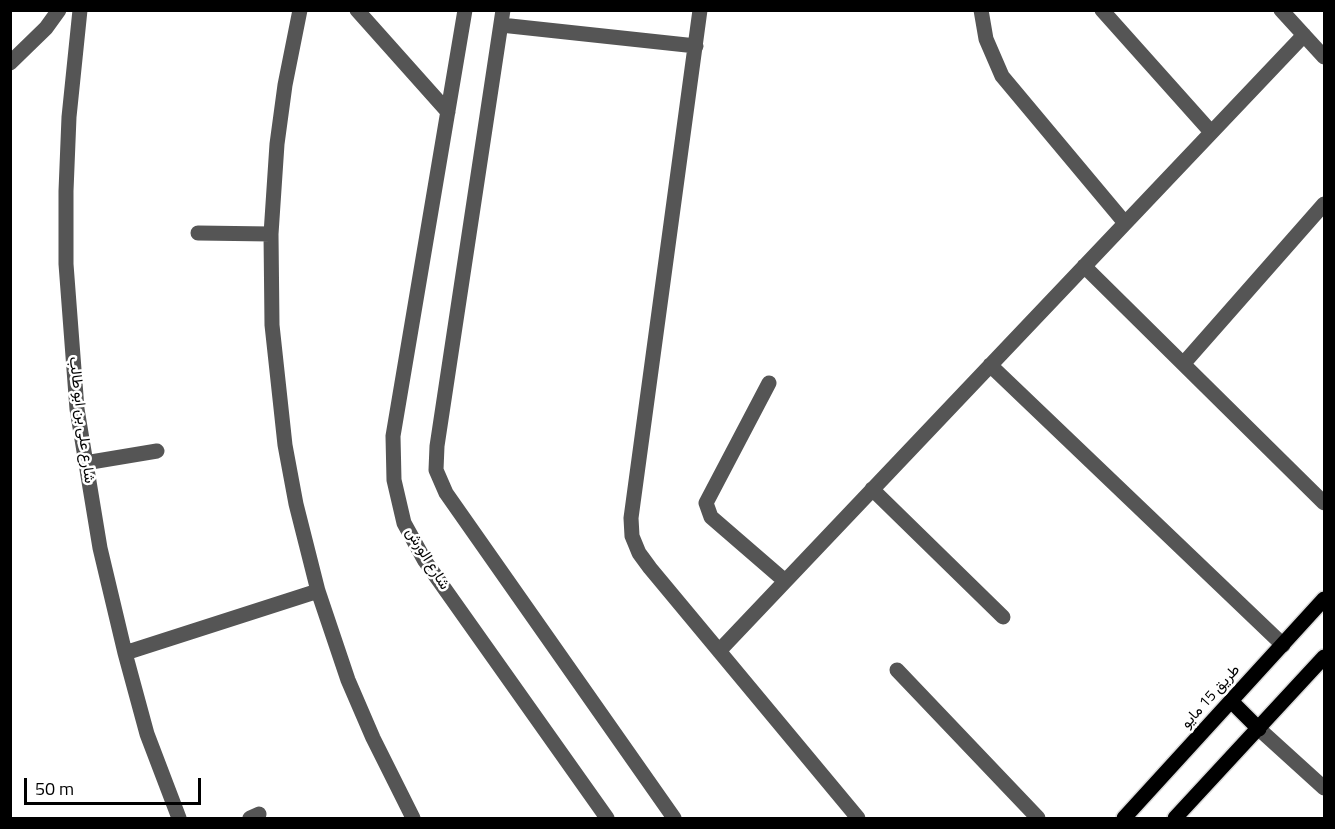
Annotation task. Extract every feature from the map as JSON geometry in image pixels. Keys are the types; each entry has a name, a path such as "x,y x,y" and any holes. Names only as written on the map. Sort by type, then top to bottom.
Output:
{"main road":[{"name":"طريق 15 مايو","path":"1124,819 1324,599"},
{"path":"1175,819 1324,657"},
{"path":"1232,702 1259,729"}],"street":[{"path":"10,63 46,28 59,10"},
{"name":"شارع على بن ابو طالب","path":"80,10 69,117 66,264 75,385 85,463 100,548 147,734 178,819"},
{"path":"300,10 283,94 271,234 272,325 278,395 296,504 318,591 348,680 373,738 413,819"},
{"path":"357,10 448,112"},
{"name":"شارع الورش","path":"465,10 393,436 392,458 397,502 409,532 425,561 607,819"},
{"path":"700,10 631,518 632,536 639,553 858,819"},
{"path":"981,10 986,39 1002,76 1125,223"},
{"path":"1102,10 1211,132"},
{"path":"1281,10 1324,57"},
{"path":"674,819 446,493 436,470 436,452 502,18 696,46"},
{"path":"718,651 1304,34"},
{"path":"1184,363 1324,204"},
{"path":"198,233 271,234"},
{"path":"1084,266 1324,503"},
{"path":"990,365 1283,645"},
{"path":"770,383 706,503 711,516 785,581"},
{"path":"85,463 157,451"},
{"path":"872,489 1003,617"},
{"path":"125,653 318,591"},
{"path":"897,670 1038,819"},
{"path":"1259,729 1324,788"}]}
